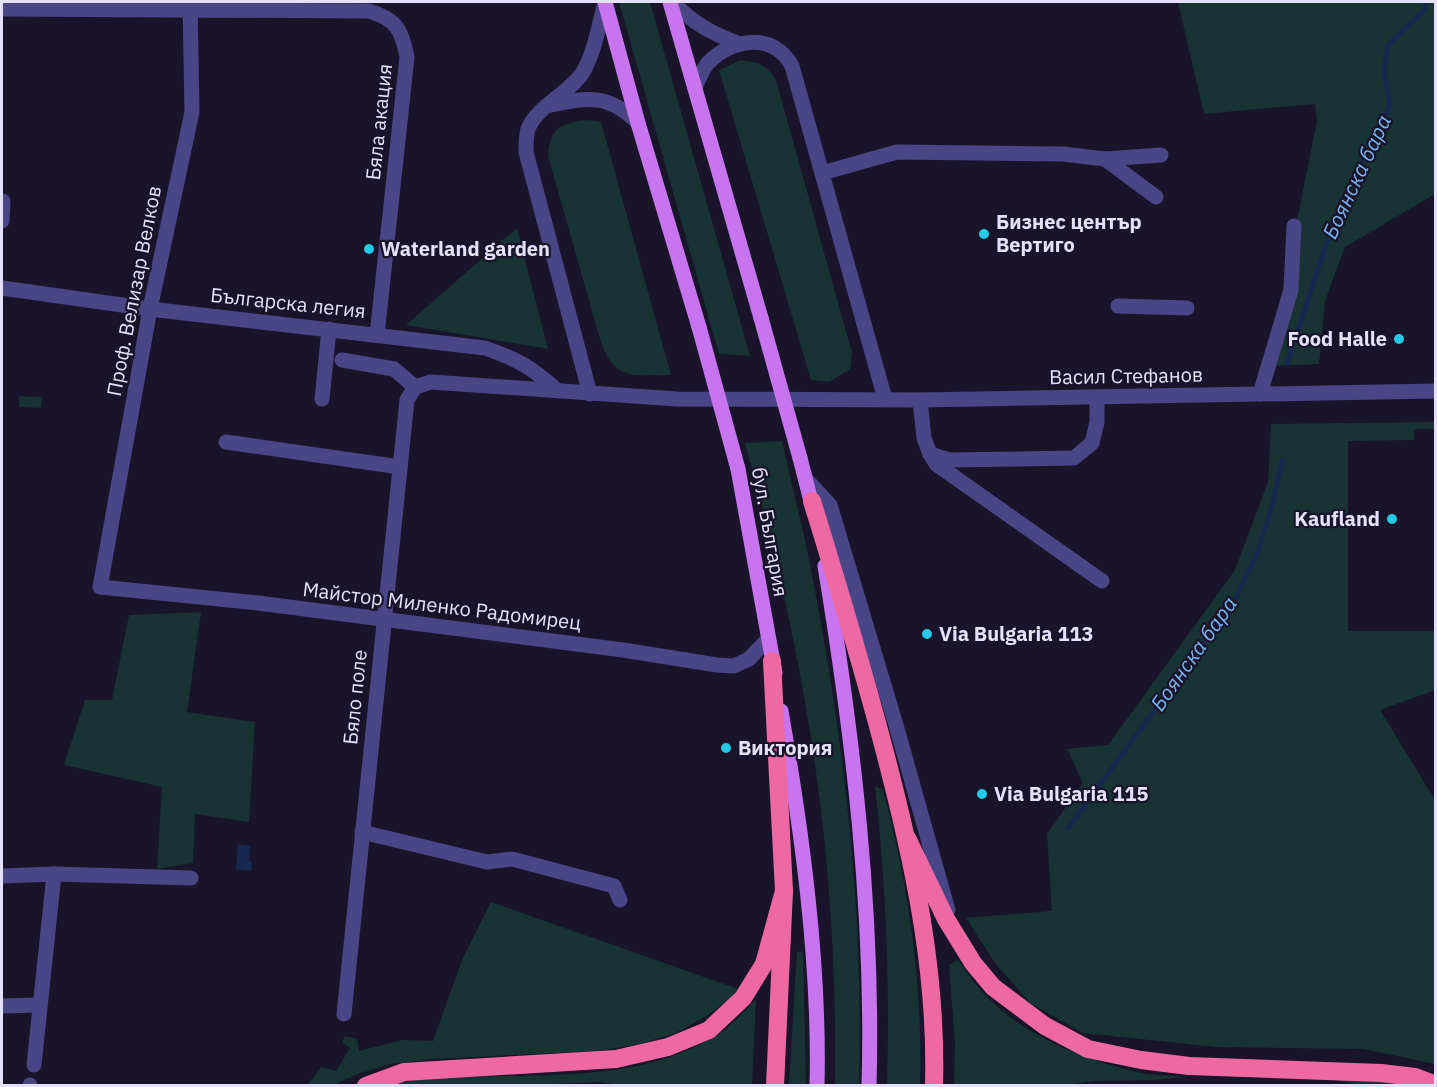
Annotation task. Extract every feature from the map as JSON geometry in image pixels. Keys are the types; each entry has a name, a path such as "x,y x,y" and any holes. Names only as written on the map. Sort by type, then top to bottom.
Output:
{"highway":[{"path":"812,501 867,679 907,838 926,940 933,1010 934,1086"},
{"path":"772,661 784,891 775,1086"},
{"path":"907,838 954,933 973,963 993,987 1045,1026 1088,1049 1141,1060 1190,1066 1381,1073 1415,1077 1436,1085"},
{"path":"366,1086 404,1072 616,1059 668,1047 709,1030 743,998 764,964 784,891"}],"main road":[{"name":"бул. България","path":"605,2 738,469 792,774 817,1002 817,1086"},
{"path":"671,2 812,501 836,635 858,805 867,912 871,1033 869,1086"}],"street":[{"path":"342,360 394,369 415,387 431,381 590,394 526,152 528,129 535,119 548,105 568,90 582,74 592,54 605,2"},
{"path":"671,2 701,27 740,44"},
{"name":"Проф. Велизар Велков","path":"100,587 150,309 192,112 190,6"},
{"name":"Бяла акация","path":"2,9 357,6 382,15 396,25 404,40 407,57 377,334"},
{"path":"695,88 702,72 710,62 740,44 755,42 768,44 788,58 885,399"},
{"path":"548,105 590,98 607,101 627,112 638,123"},
{"path":"822,172 897,152 1063,154 1105,159 1161,155"},
{"path":"1105,159 1156,197"},
{"path":"2,221 3,201"},
{"path":"1260,394 1291,290 1294,226"},
{"name":"Българска легия","path":"2,288 150,309 485,348 514,358 533,370 558,391"},
{"path":"1118,306 1187,308"},
{"path":"322,399 329,329"},
{"name":"Бяло поле","path":"344,1014 406,399 415,387"},
{"name":"Васил Стефанов","path":"590,394 677,399 920,400 1436,391"},
{"path":"930,454 949,460 1074,458 1092,443 1097,422 1097,397"},
{"path":"920,400 924,438 936,464 1102,581"},
{"path":"226,442 400,467"},
{"path":"806,479 830,505 896,725 954,933"},
{"name":"Майстор Миленко Радомирец","path":"100,587 258,603 623,650 717,665 734,666 749,659 768,639"},
{"path":"362,832 488,862 513,859 615,886 620,900"},
{"path":"2,876 54,873 191,878"},
{"path":"34,1065 54,873"},
{"path":"2,1006 39,1005"}],"green space":[{"path":"619,2 650,2 750,356 719,354"},
{"path":"1178,2 1435,2 1435,194 1345,247 1325,301 1319,364 1268,366 1317,121 1315,104 1204,114"},
{"path":"740,60 761,65 776,80 852,353 850,369 829,382 811,380 719,70"},
{"path":"587,120 601,122 671,375 626,373 612,363 600,339 548,156 551,139 558,129 570,123"},
{"path":"517,228 548,349 406,325"},
{"path":"19,396 42,397 41,408 19,407"},
{"path":"1435,422 1435,429 1414,429 1414,440 1348,441 1348,631 1435,631 1435,690 1380,710 1435,800 1435,1064 1364,1049 1216,1047 1083,1033 1030,1003 995,963 966,918 1052,911 1047,834 1083,783 1067,749 1108,745 1235,570 1268,482 1271,424"},
{"path":"782,441 807,549 833,694 842,759 855,889 860,1020 859,1085 835,1085 832,939 819,792 792,632 745,443"},
{"path":"201,612 187,712 255,722 249,822 195,814 193,863 157,869 162,787 64,765 85,700 112,700 129,615"},
{"path":"875,786 883,790 907,900 919,1011 920,1085 887,1085 886,936"},
{"path":"491,902 738,989 732,997 705,1017 676,1033 640,1044 598,1051 431,1059 390,1064 355,1075 334,1085 307,1086 321,1067 336,1071 350,1048 342,1042 345,1036 357,1039 359,1051 402,1040 433,1041 462,960"},
{"path":"797,951 803,953 806,1085 789,1085"},
{"path":"958,960 974,983 993,1003 1011,1018 1052,1042 1073,1052 1118,1067 1146,1074 1186,1077 1093,1081 1060,1086 954,1085 955,1043 949,965"},
{"path":"756,999 752,1085 627,1086 600,1082 510,1086 392,1086 433,1078 598,1072 659,1061 688,1050 721,1032"},
{"path":"1325,1078 1368,1079 1407,1085 1360,1085"}],"water":[{"path":"238,844 250,846 251,871 236,869"}],"waterway":[{"name":"Боянска бара","path":"1287,363 1336,214 1390,105 1384,72 1388,45 1425,9 1426,2"},
{"name":"Боянска бара","path":"1068,828 1233,603 1257,554 1273,503 1282,460"}],"place":[{"name":"Бизнес център Вертиго","path":"984,234"},
{"name":"Waterland garden","path":"369,249"},
{"name":"Food Halle","path":"1399,339"},
{"name":"Kaufland","path":"1392,519"},
{"name":"Via Bulgaria 113","path":"927,634"},
{"name":"Виктория","path":"726,748"},
{"name":"Via Bulgaria 115","path":"982,794"}]}
